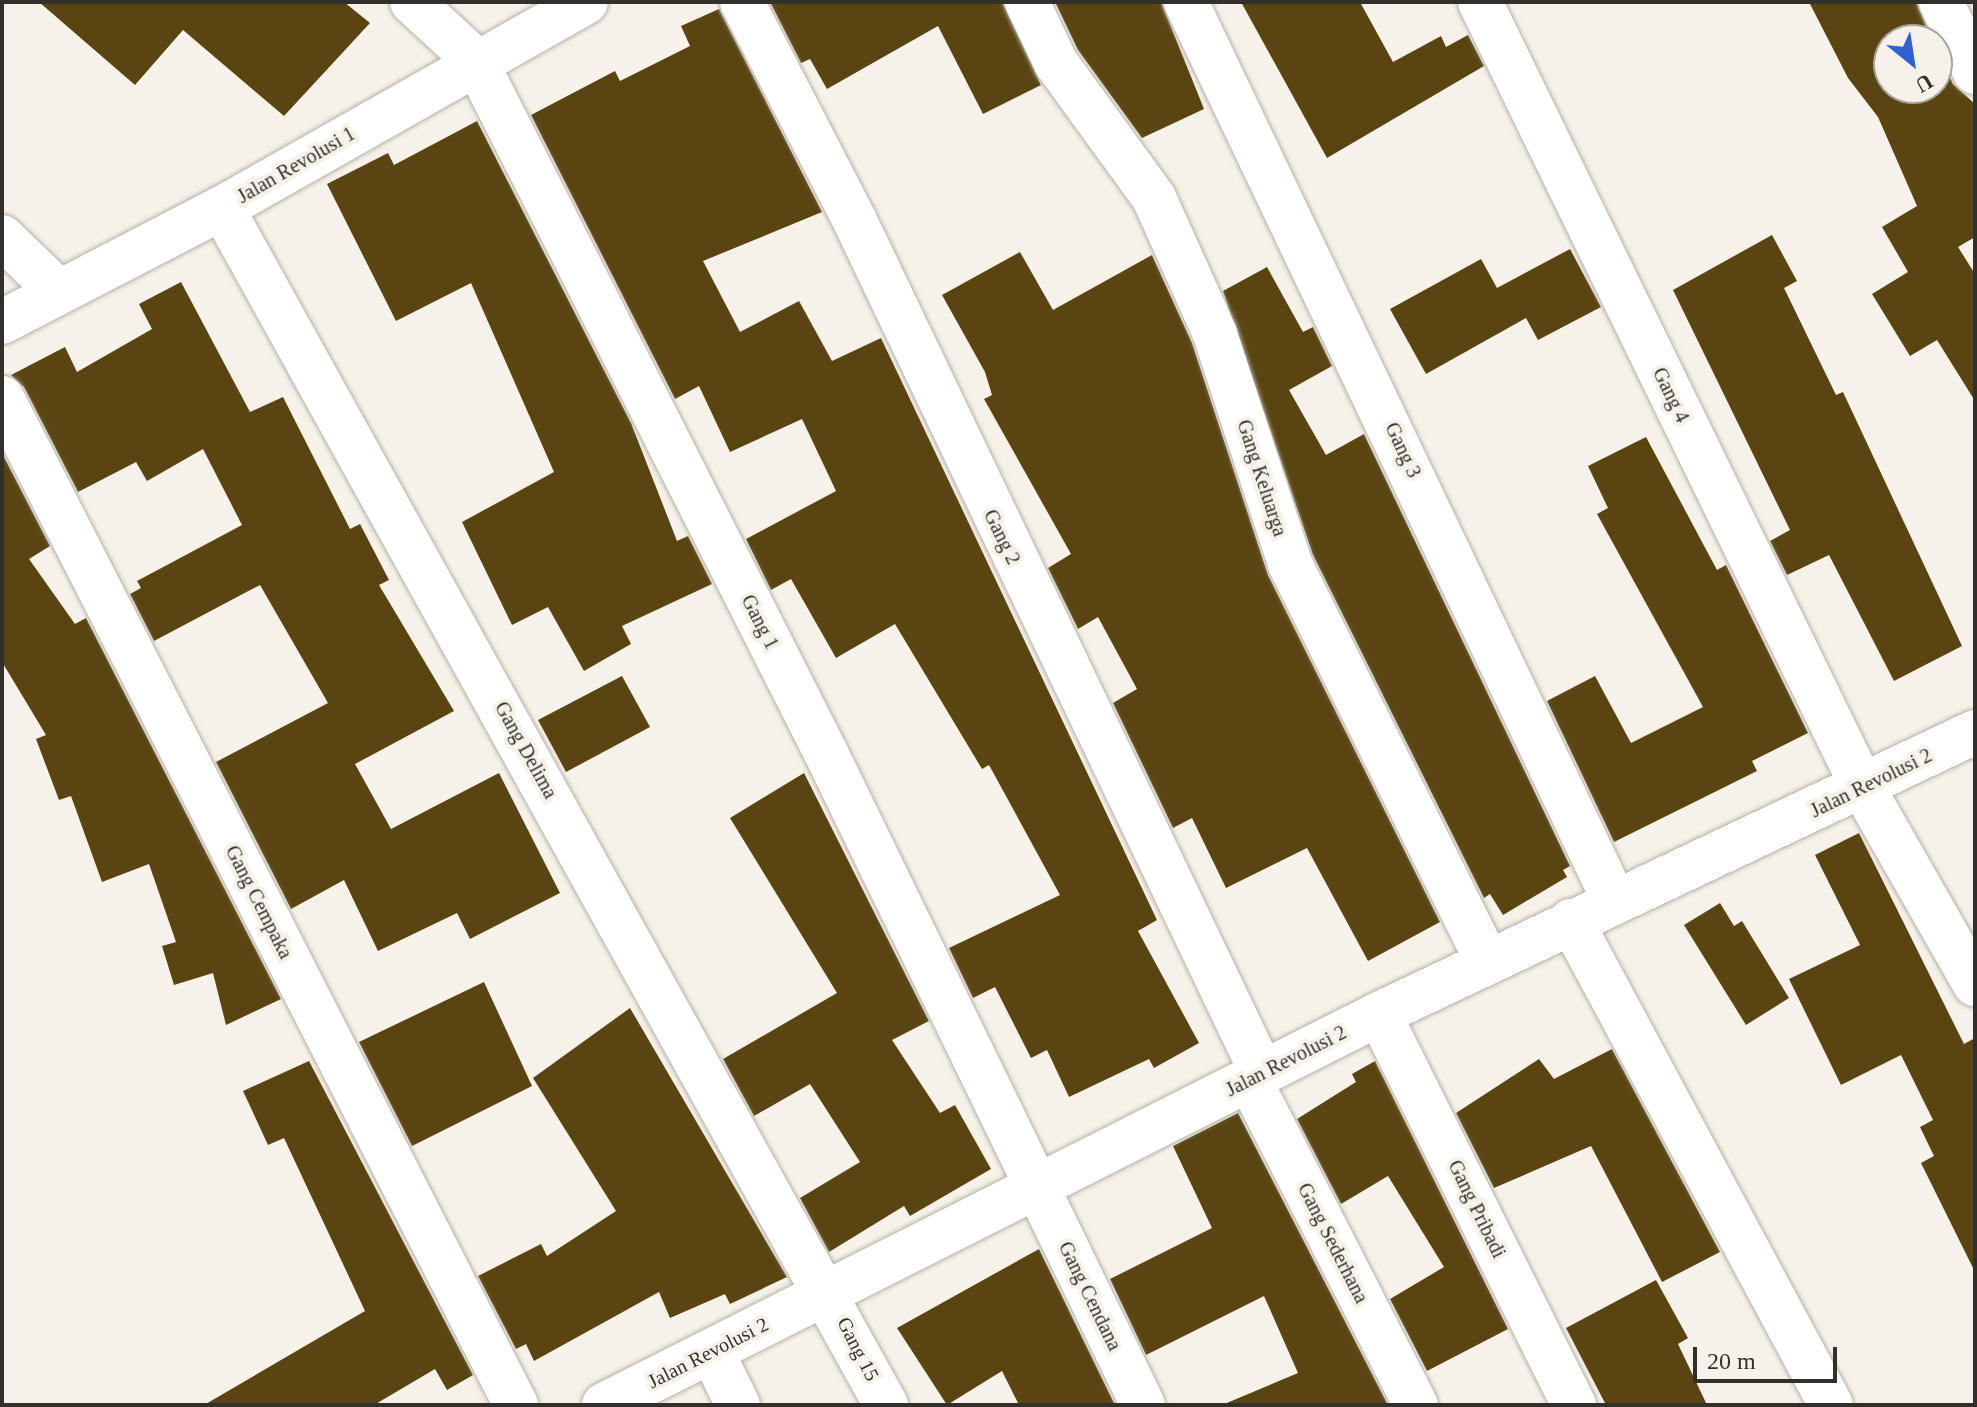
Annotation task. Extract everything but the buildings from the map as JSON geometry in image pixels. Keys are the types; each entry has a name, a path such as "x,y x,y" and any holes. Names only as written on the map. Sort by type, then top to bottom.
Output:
{"street":[{"path":"412,2 475,60"},
{"name":"Jalan Revolusi 1","path":"2,322 222,208 475,60 586,2"},
{"name":"Gang 2","path":"742,2 854,219 1256,1077"},
{"name":"Gang Keluarga","path":"1027,2 1056,63 1154,198 1215,334 1290,564 1487,961"},
{"name":"Gang 3","path":"1186,2 1614,900"},
{"name":"Gang 4","path":"1480,2 1863,788 1975,984"},
{"path":"1941,2 1975,72"},
{"name":"Gang 1","path":"475,60 1037,1188"},
{"name":"Gang Delima","path":"222,208 830,1292"},
{"path":"2,237 59,292"},
{"name":"Gang Cempaka","path":"2,398 516,1405"},
{"name":"Jalan Revolusi 2","path":"604,1405 1379,1014 1614,900 1863,788 1975,732"},
{"path":"1571,921 1831,1405"},
{"name":"Gang Pribadi","path":"1379,1014 1574,1405"},
{"name":"Gang Sederhana","path":"1256,1077 1416,1405"},
{"name":"Gang Cendana","path":"1037,1188 1143,1405"},
{"name":"Gang 15","path":"830,1292 886,1405"},
{"path":"712,1352 738,1405"}]}
